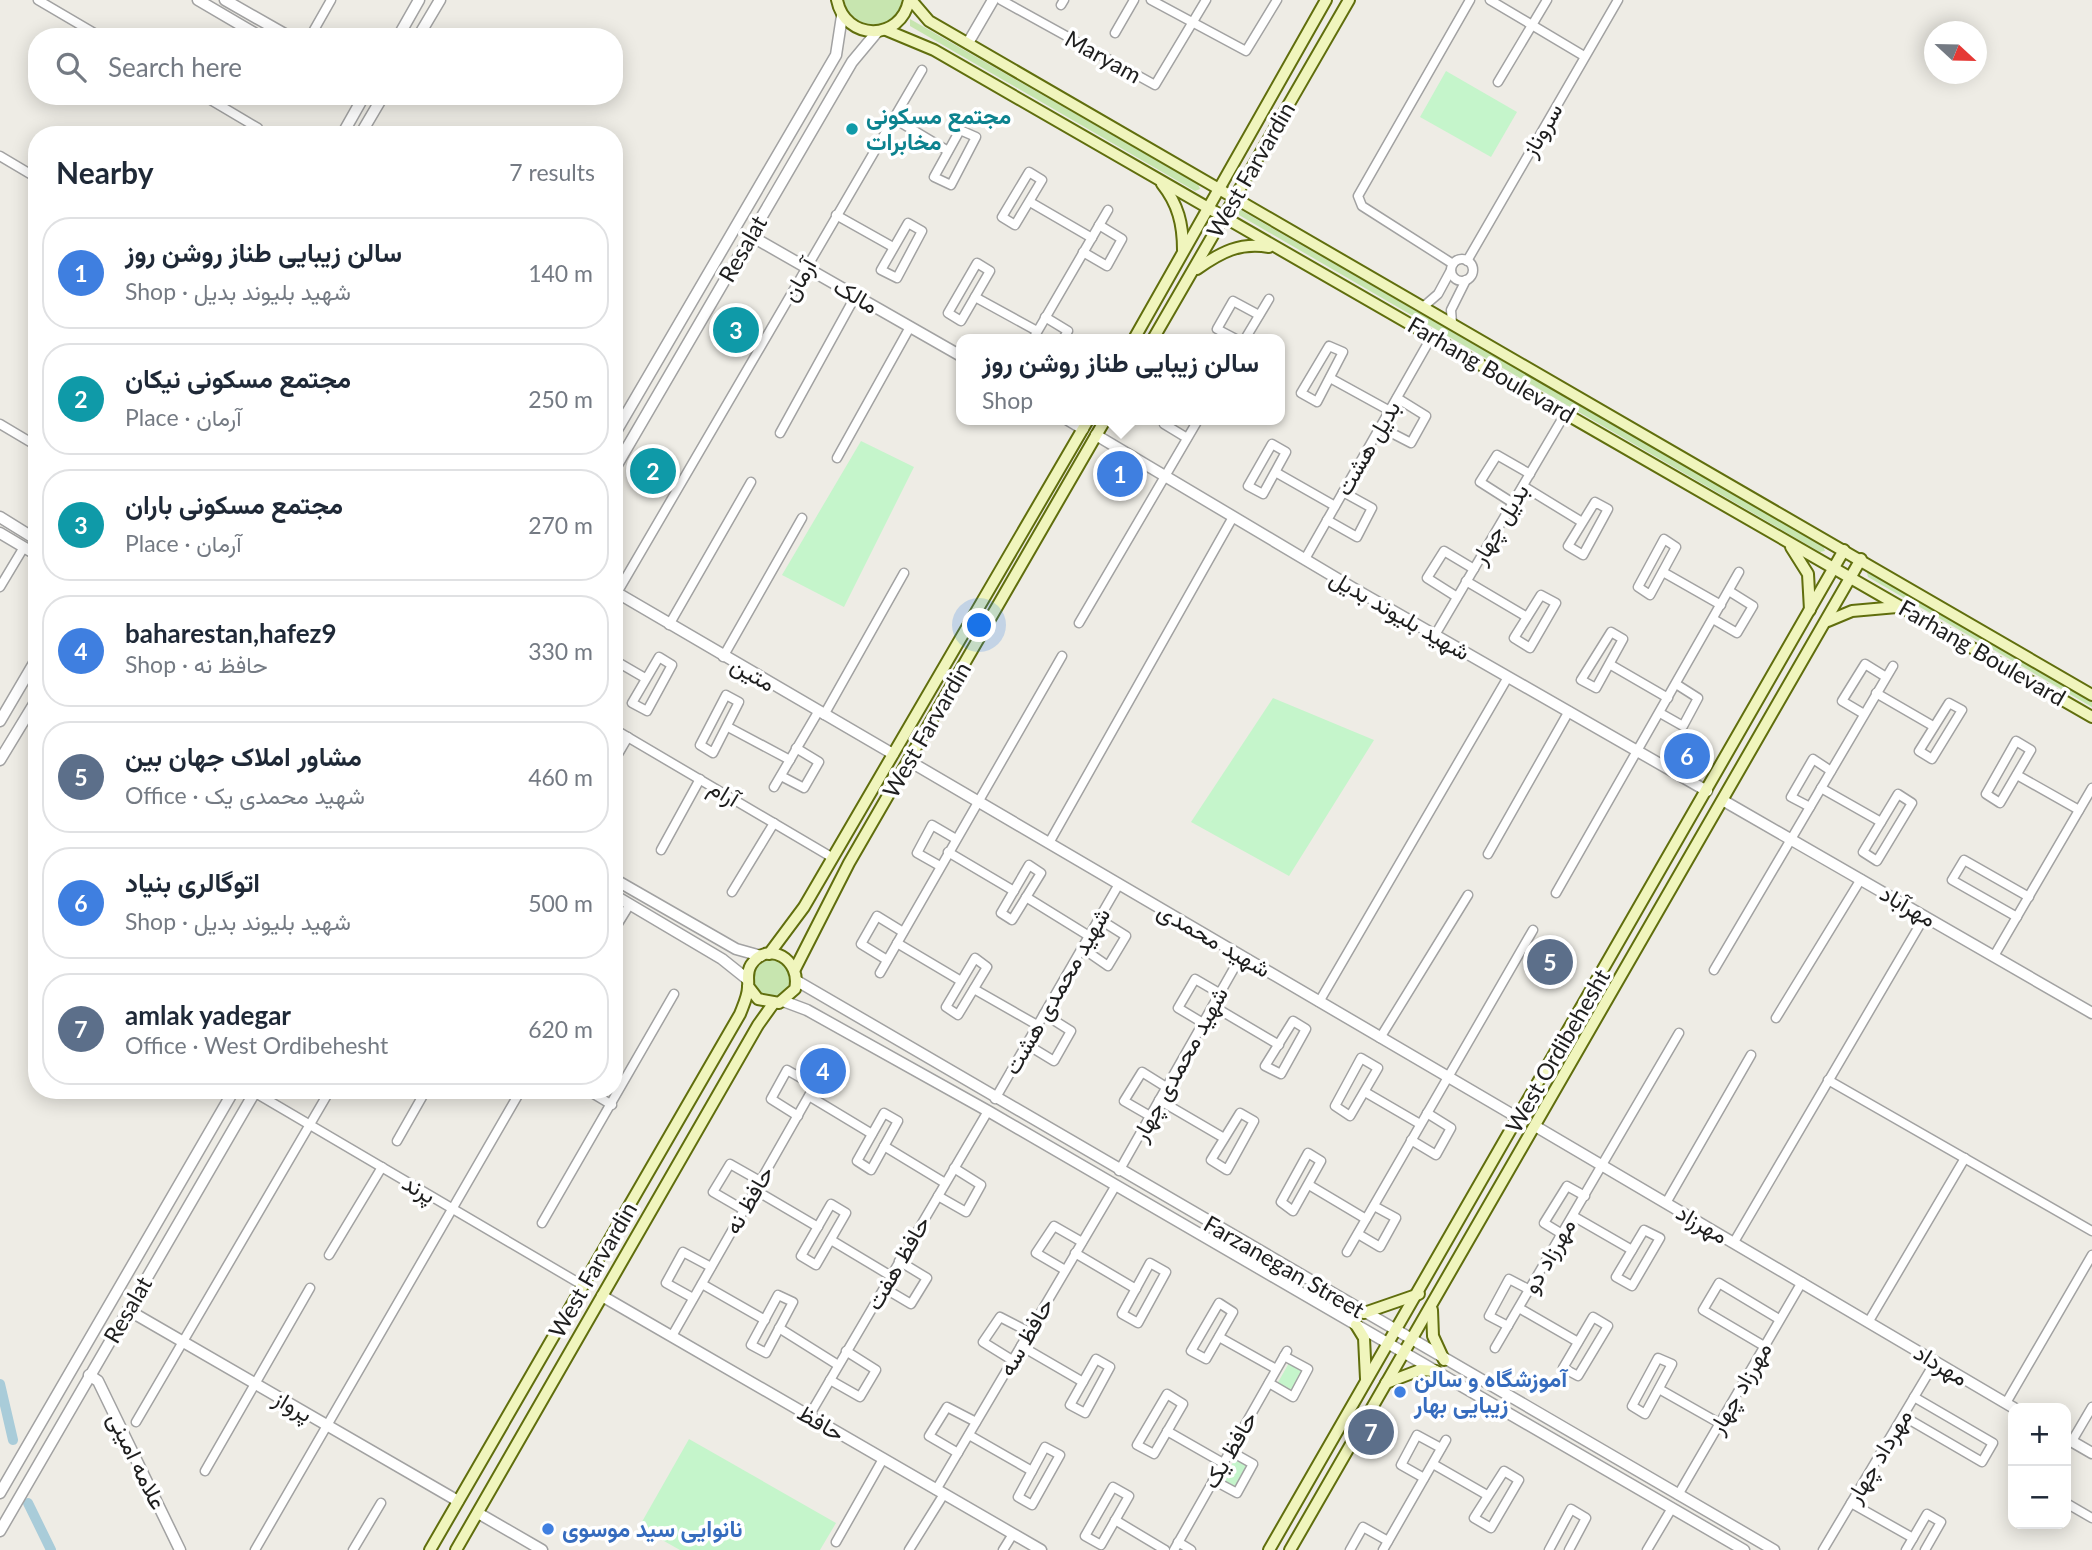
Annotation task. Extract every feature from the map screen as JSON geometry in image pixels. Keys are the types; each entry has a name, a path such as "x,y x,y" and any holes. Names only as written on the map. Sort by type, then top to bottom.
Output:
{"main road":[{"path":"882,31 900,21 910,0"},
{"name":"Farhang Boulevard","path":"910,0 929,21 2092,695"},
{"name":"West Farvardin","path":"1137,334 1326,0"},
{"name":"West Farvardin","path":"1156,334 1237,199 1349,0"},
{"name":"Farhang Boulevard","path":"837,6 854,27 882,31 934,50 2092,717"},
{"path":"1290,62 1308,71"},
{"path":"1158,179 1173,198 1180,215 1182,253"},
{"path":"1192,272 1233,247 1250,243 1278,249"},
{"name":"West Farvardin","path":"765,955 804,907 1085,425"},
{"name":"West Farvardin","path":"795,969 843,875 1102,425"},
{"path":"1786,541 1808,574 1811,589 1810,612"},
{"name":"West Ordibehesht","path":"1269,1550 1520,1119 1844,550"},
{"name":"West Ordibehesht","path":"1290,1550 1861,559"},
{"path":"1826,622 1852,611 1902,607"},
{"path":"765,955 784,957 795,969 797,981 794,989 778,1002 758,999 748,983 751,966 765,955"},
{"path":"1613,955 1629,964"},
{"name":"West Farvardin","path":"430,1550 734,1025 748,983"},
{"name":"West Farvardin","path":"456,1550 758,1025 778,1002"},
{"path":"1364,1313 1419,1294"},
{"path":"1433,1304 1433,1336 1444,1360"},
{"path":"1356,1325 1364,1338 1368,1358 1366,1383"},
{"path":"1386,1383 1420,1370 1436,1371"}],"street":[{"path":"38,0 86,28"},
{"path":"198,0 246,28"},
{"path":"225,0 274,28"},
{"path":"315,28 331,0"},
{"path":"403,28 419,0"},
{"path":"423,28 440,0"},
{"path":"968,43 993,0"},
{"name":"Maryam","path":"1001,0 1156,85 1206,0"},
{"path":"1115,33 1134,0"},
{"path":"1151,0 1246,51 1277,0"},
{"path":"1466,280 1456,279 1452,267 1362,206 1358,196 1470,0"},
{"path":"1490,0 1584,56"},
{"path":"1498,82 1547,0"},
{"name":"سروناز","path":"1467,261 1618,0"},
{"name":"Resalat","path":"623,420 836,55 837,6"},
{"name":"Resalat","path":"623,456 852,62 882,31"},
{"name":"آرمان","path":"623,580 922,70"},
{"path":"219,105 255,126"},
{"path":"347,126 357,105"},
{"path":"365,126 378,105"},
{"path":"893,118 948,151"},
{"path":"960,130 976,138 951,185 934,177 948,151 960,130"},
{"path":"0,156 28,173"},
{"path":"1029,172 1042,180 1030,202 1015,225 1002,217 1029,172"},
{"path":"1030,202 1092,238"},
{"path":"1036,334 1108,210"},
{"path":"836,215 893,247"},
{"path":"908,223 922,231 897,278 881,270 893,247 908,223"},
{"path":"1083,253 1107,266 1122,239 1099,225"},
{"name":"مالک","path":"751,236 956,353"},
{"path":"1423,307 1438,294 1452,267 1459,260 1467,261 1473,272 1451,310 1451,323"},
{"path":"977,263 990,271 975,297 961,321 948,313 977,263"},
{"path":"780,433 856,295"},
{"path":"975,297 1033,334"},
{"path":"1248,334 1269,299"},
{"path":"1226,334 1217,329 1233,301 1259,315"},
{"path":"1045,317 1068,331 1066,334"},
{"path":"837,458 910,327"},
{"name":"بدیل هشت","path":"1305,559 1432,336"},
{"path":"1329,346 1343,352 1330,378 1317,402 1301,393 1329,346"},
{"path":"1330,378 1390,411"},
{"path":"1381,427 1411,443 1426,416 1397,398"},
{"name":"بدیل چهار","path":"1434,635 1565,414"},
{"path":"0,424 28,441"},
{"path":"1166,425 1187,438"},
{"path":"1079,622 1195,425"},
{"name":"شهید بلیوند بدیل","path":"1096,435 1434,635 1707,790"},
{"path":"1272,444 1286,453 1276,473 1263,494 1248,486 1272,444"},
{"path":"1513,503 1480,482 1497,456 1530,474"},
{"path":"1276,473 1335,506"},
{"path":"669,625 751,482"},
{"path":"1523,486 1582,522"},
{"path":"1327,520 1357,537 1372,508 1343,492"},
{"path":"1595,502 1608,509 1583,555 1568,546 1582,522 1595,502"},
{"path":"0,517 28,534"},
{"path":"1049,843 1233,517"},
{"path":"723,657 802,518"},
{"path":"0,533 28,549"},
{"path":"1664,539 1676,547 1663,572 1650,595 1638,587 1664,539"},
{"path":"0,587 24,547"},
{"path":"1457,597 1427,578 1444,551 1474,569"},
{"path":"1663,572 1721,605"},
{"path":"1556,893 1739,572"},
{"path":"774,788 904,573"},
{"path":"1466,581 1527,617"},
{"path":"1713,619 1737,633 1748,615 1752,606 1729,591"},
{"path":"1541,595 1556,603 1530,648 1514,638 1527,617 1541,595"},
{"name":"متین","path":"623,599 893,754"},
{"path":"1611,632 1623,639 1611,665 1596,688 1581,680 1611,632"},
{"path":"880,973 1062,656"},
{"path":"659,657 672,665 647,711 632,702 645,678 659,657"},
{"path":"1864,714 1842,701 1865,664 1886,677"},
{"path":"623,665 645,678"},
{"path":"1611,665 1668,698"},
{"path":"1714,970 1893,666"},
{"path":"0,721 28,673"},
{"path":"1319,1002 1508,677"},
{"path":"1660,713 1683,726 1698,698 1676,684"},
{"path":"1876,694 1933,726"},
{"path":"726,695 739,702 728,727 713,753 700,745 726,695"},
{"path":"1949,703 1962,710 1932,759 1919,751 1933,726 1949,703"},
{"path":"1488,854 1569,711"},
{"path":"0,760 28,714"},
{"path":"728,727 790,760"},
{"name":"آرام","path":"623,734 833,858"},
{"path":"623,746 628,737"},
{"path":"2016,741 2031,750 2017,775 2000,803 1986,794 2016,741"},
{"path":"781,776 803,788 819,762 796,748"},
{"path":"1810,807 1791,797 1812,760 1831,771"},
{"name":"شهید محمدی","path":"909,761 1520,1119"},
{"path":"2017,775 2079,810"},
{"path":"661,850 700,779"},
{"path":"1821,788 1881,822"},
{"path":"1994,956 2092,788"},
{"path":"1898,794 1912,803 1877,861 1863,852 1881,822 1898,794"},
{"name":"مهرآباد","path":"1724,800 2092,1013"},
{"path":"732,892 774,823"},
{"path":"940,866 916,853 932,825 956,839"},
{"path":"948,852 1014,891"},
{"path":"2017,917 1952,880 1964,860 2029,897"},
{"path":"1030,865 1041,873 1026,898 1012,920 1001,913 1030,865"},
{"path":"1776,1018 1861,879"},
{"path":"623,884 736,949 765,955"},
{"name":"شهید محمدی هشت","path":"995,1099 1119,884"},
{"path":"1380,1038 1468,895"},
{"path":"1026,898 1089,936"},
{"path":"623,900 722,959 748,983"},
{"path":"623,915 630,904"},
{"path":"887,960 861,944 877,916 903,932"},
{"path":"1734,1242 1925,916"},
{"path":"1082,948 1108,965 1126,936 1099,919"},
{"path":"1347,1252 1533,930"},
{"path":"897,943 961,981"},
{"name":"شهید محمدی چهار","path":"1119,1171 1241,956"},
{"path":"976,958 987,966 974,989 958,1015 946,1007 976,958"},
{"path":"1203,1023 1178,1007 1195,979 1219,993"},
{"name":"Farzanegan Street","path":"797,981 995,1099 1774,1550"},
{"path":"974,989 1037,1025"},
{"path":"623,1085 674,995"},
{"name":"Farzanegan Street","path":"778,1002 807,1010 988,1111 1744,1550"},
{"path":"1213,1006 1279,1045"},
{"path":"1026,1044 1054,1061 1071,1031 1044,1014"},
{"path":"1293,1021 1306,1029 1281,1074 1265,1066 1279,1045 1293,1021"},
{"name":"مهرزاد دو","path":"1495,1348 1679,1033"},
{"path":"1666,1203 1751,1055"},
{"path":"1362,1058 1378,1068 1365,1092 1350,1116 1335,1106 1362,1058"},
{"name":"حافظ نه","path":"672,1336 827,1065"},
{"path":"798,1116 771,1099 787,1070 815,1087"},
{"path":"1150,1116 1124,1101 1142,1072 1166,1087"},
{"path":"1828,1080 2092,1231"},
{"path":"1365,1092 1420,1124"},
{"path":"809,1096 872,1134"},
{"name":"Resalat","path":"0,1493 229,1099"},
{"name":"Resalat","path":"0,1531 250,1099"},
{"name":"پرند","path":"268,1099 584,1286"},
{"path":"136,1422 325,1099"},
{"path":"397,1141 421,1099"},
{"path":"256,1550 516,1099"},
{"path":"602,1099 612,1105"},
{"path":"542,1223 615,1099"},
{"path":"1159,1100 1224,1138"},
{"name":"حافظ هفت","path":"809,1416 988,1111"},
{"path":"884,1113 898,1121 884,1146 871,1170 856,1161 884,1113"},
{"path":"1240,1113 1254,1121 1227,1170 1211,1160 1224,1138 1240,1113"},
{"path":"1411,1140 1436,1155 1451,1128 1427,1113"},
{"name":"مهرزاد","path":"1535,1126 1869,1321"},
{"path":"884,1146 945,1183"},
{"path":"1308,1153 1321,1161 1309,1185 1293,1211 1281,1202 1308,1153"},
{"path":"1869,1321 1965,1158"},
{"path":"744,1210 713,1192 730,1164 760,1181"},
{"path":"329,1255 382,1167"},
{"path":"938,1196 966,1212 981,1185 954,1168"},
{"name":"حافظ سه","path":"909,1550 968,1435 1116,1185"},
{"path":"1309,1185 1366,1219"},
{"path":"1562,1234 1544,1223 1567,1186 1585,1196"},
{"path":"755,1190 818,1227"},
{"path":"831,1204 846,1213 831,1240 816,1265 801,1256 831,1204"},
{"path":"1357,1234 1380,1247 1396,1218 1374,1206"},
{"path":"1573,1216 1632,1250"},
{"path":"1065,1270 1036,1253 1054,1226 1082,1242"},
{"path":"1644,1230 1660,1238 1632,1286 1616,1277 1632,1250 1644,1230"},
{"path":"831,1240 891,1276"},
{"path":"694,1298 667,1283 683,1252 711,1267"},
{"path":"1075,1253 1136,1289"},
{"path":"2012,1403 2092,1255"},
{"path":"884,1288 911,1304 927,1278 900,1261"},
{"path":"1150,1263 1166,1272 1138,1323 1122,1314 1136,1289 1150,1263"},
{"path":"1508,1326 1489,1316 1509,1279 1530,1290"},
{"name":"مهرزاد چهار","path":"1678,1495 1802,1282"},
{"path":"1764,1346 1703,1310 1719,1283 1779,1319"},
{"path":"702,1284 765,1320"},
{"path":"205,1471 310,1288"},
{"path":"778,1295 793,1302 779,1328 766,1353 751,1345 778,1295"},
{"name":"حافظ","path":"602,1296 1041,1550"},
{"path":"1219,1303 1233,1312 1219,1336 1206,1359 1191,1351 1219,1303"},
{"path":"1519,1308 1578,1342"},
{"name":"پرواز","path":"128,1310 458,1501"},
{"path":"1013,1360 982,1342 1000,1317 1029,1332"},
{"path":"1593,1317 1608,1326 1578,1376 1563,1368 1578,1342 1593,1317"},
{"name":"مهرداد","path":"1869,1321 2008,1405"},
{"path":"779,1328 838,1365"},
{"path":"1219,1336 1276,1369"},
{"path":"1021,1346 1083,1382"},
{"path":"830,1380 860,1397 876,1370 846,1351"},
{"name":"حافظ یک","path":"1176,1546 1285,1353 1308,1369 1293,1397 1269,1382"},
{"path":"1658,1358 1672,1364 1659,1389 1645,1414 1632,1406 1658,1358"},
{"path":"1096,1359 1110,1367 1084,1413 1070,1405 1083,1382 1096,1359"},
{"name":"مهرداد چهار","path":"1823,1550 1935,1362"},
{"name":"علامه امینی","path":"89,1375 98,1381 180,1550"},
{"path":"1659,1389 1719,1423"},
{"path":"1167,1394 1183,1404 1167,1431 1154,1454 1137,1445 1167,1394"},
{"path":"1903,1416 1982,1462 1993,1443 1914,1397"},
{"path":"958,1453 929,1436 947,1407 976,1422"},
{"path":"2071,1437 2092,1407"},
{"path":"1167,1431 1223,1463"},
{"path":"968,1435 1032,1471"},
{"path":"1424,1478 1401,1465 1417,1435 1441,1448"},
{"path":"1383,1550 1446,1440"},
{"path":"2071,1441 2092,1453"},
{"path":"1045,1447 1060,1455 1032,1505 1018,1497 1032,1471 1045,1447"},
{"path":"1213,1480 1237,1493 1253,1464 1230,1451"},
{"path":"836,1542 883,1459"},
{"path":"1433,1464 1487,1495"},
{"path":"1504,1471 1518,1480 1491,1528 1474,1518 1487,1495 1504,1471"},
{"path":"1113,1487 1129,1496 1115,1520 1101,1545 1085,1536 1113,1487"},
{"path":"353,1550 381,1503"},
{"path":"1851,1503 1913,1538"},
{"path":"2071,1506 2092,1518"},
{"path":"1647,1550 1672,1508"},
{"path":"1549,1550 1571,1509 1586,1518 1571,1547 1583,1550"},
{"path":"478,1513 541,1550"},
{"path":"1906,1550 1927,1514 1941,1522 1925,1550"},
{"path":"1115,1520 1165,1550"},
{"path":"1350,1550 1363,1527 1388,1541"},
{"path":"1003,1550 1013,1534"},
{"path":"1176,1546 1191,1550"}],"green space":[{"path":"844,0 902,0 891,19 883,24 873,25 855,19"},
{"path":"910,19 1198,184 1200,189 1195,191 910,26"},
{"path":"1446,71 1517,112 1491,157 1420,117"},
{"path":"1239,209 1823,546 1825,551 1820,552 1239,215"},
{"path":"861,441 914,467 844,607 782,575"},
{"path":"1870,571 2092,699 2092,707 1868,577 1867,573"},
{"path":"1273,698 1374,740 1289,876 1191,822"},
{"path":"772,960 785,965 790,978 785,991 772,996 759,991 754,978 759,965"},
{"path":"1289,1363 1303,1370 1290,1392 1277,1384"},
{"path":"689,1439 836,1523 820,1550 680,1550 639,1527"},
{"path":"1235,1459 1248,1466 1236,1488 1223,1480"}],"waterway":[{"path":"0,1384 13,1440"},
{"path":"28,1503 51,1550"}],"place":[{"name":"مجتمع مسکونی مخابرات","path":"852,129"},
{"name":"مجتمع مسکونی باران","path":"736,330"},
{"name":"مجتمع مسکونی نیکان","path":"653,471"},
{"name":"سالن زیبایی طناز روشن روز","path":"1120,474"},
{"name":"اتوگالری بنیاد","path":"1687,756"},
{"name":"مشاور املاک جهان بین","path":"1550,962"},
{"name":"baharestan,hafez9","path":"823,1071"},
{"name":"آموزشگاه و سالن زیبایی بهار","path":"1400,1392"},
{"name":"amlak yadegar","path":"1371,1432"},
{"name":"نانوایی سید موسوی","path":"548,1529"}]}
